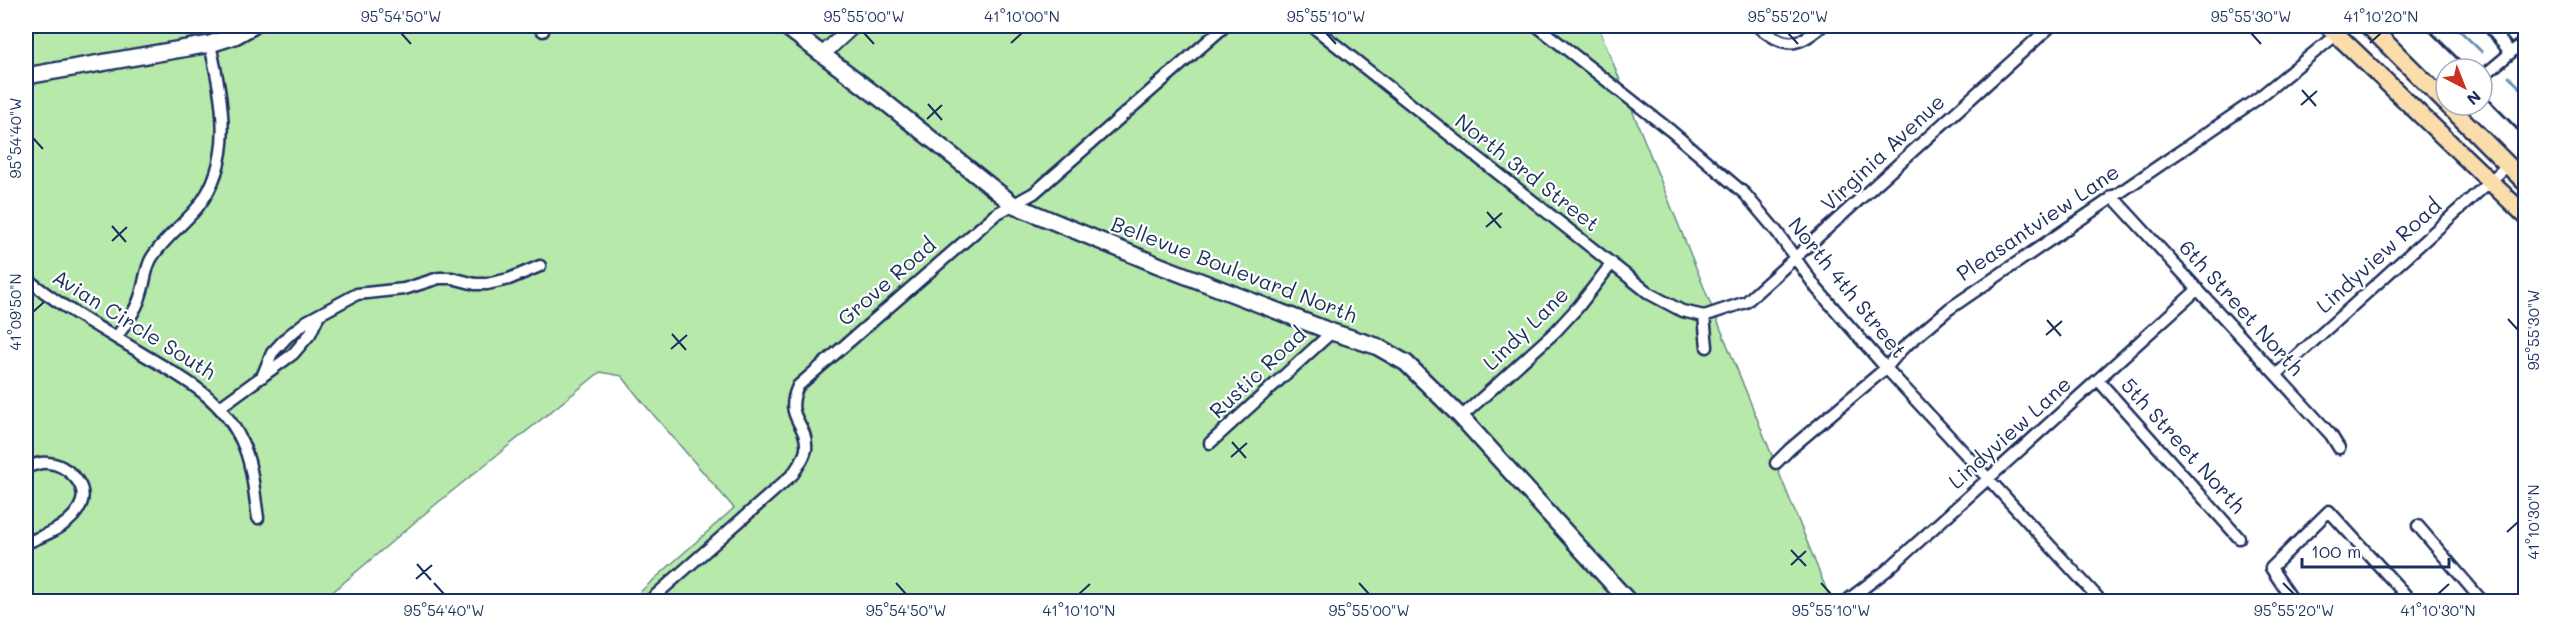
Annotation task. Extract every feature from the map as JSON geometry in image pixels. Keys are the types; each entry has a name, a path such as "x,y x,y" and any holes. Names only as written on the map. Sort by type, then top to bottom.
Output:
{"main road":[{"path":"26,76 210,44 235,36 253,26"},
{"name":"Bellevue Boulevard North","path":"785,26 1014,205 1147,261 1332,332 1376,346 1406,363 1461,417 1629,602"},
{"path":"2369,26 2434,90"},
{"path":"2333,30 2526,216"},
{"path":"2461,117 2526,183"}],"street":[{"path":"823,54 853,26"},
{"name":"Grove Road","path":"648,602 793,474 806,449 791,401 798,386 996,214 1034,193 1225,26"},
{"name":"North 3rd Street","path":"1313,26 1659,300 1682,311 1704,316"},
{"name":"North 4th Street","path":"1537,26 1671,130 1745,194 1778,232 1817,289 1886,368 2102,602"},
{"path":"1757,26 1776,40 1786,43 1806,39 1822,26"},
{"name":"Virginia Avenue","path":"1704,316 1746,302 2052,26"},
{"path":"2489,26 2510,52"},
{"name":"Pleasantview Lane","path":"1776,463 1886,368 1902,349 1949,309 2257,99 2333,30"},
{"path":"2494,66 2526,40"},
{"path":"116,338 136,307 151,259 160,246 198,206 218,170 223,132 222,111 210,44"},
{"name":"Lindyview Road","path":"2276,375 2508,165"},
{"name":"6th Street North","path":"2112,196 2331,435 2339,448"},
{"name":"Lindy Lane","path":"1461,417 1555,332 1612,264"},
{"path":"220,407 262,377 267,364 279,346 320,313 357,294 404,289 439,278 487,284 509,279 540,266"},
{"name":"Avian Circle South","path":"26,278 59,303 189,381 220,407 236,429 247,456 258,518"},
{"name":"Lindyview Lane","path":"1845,602 1886,571 2198,289"},
{"path":"1704,316 1707,346"},
{"name":"Rustic Road","path":"1210,443 1332,332"},
{"name":"5th Street North","path":"2098,380 2239,538"},
{"path":"26,468 45,463 65,469 76,478 83,496 81,505 67,522 57,530 26,543"},
{"path":"2294,602 2271,568 2329,511 2412,602"},
{"path":"2418,526 2483,602"}],"green space":[{"path":"26,26 1598,26 1831,601 630,601 734,508 622,376 600,372 435,505 322,601 26,601"}],"waterway":[{"path":"2455,26 2482,52"},
{"path":"2509,77 2526,93"}],"railway":[{"path":"2425,26 2456,57"},
{"path":"2494,105 2526,138"}]}
